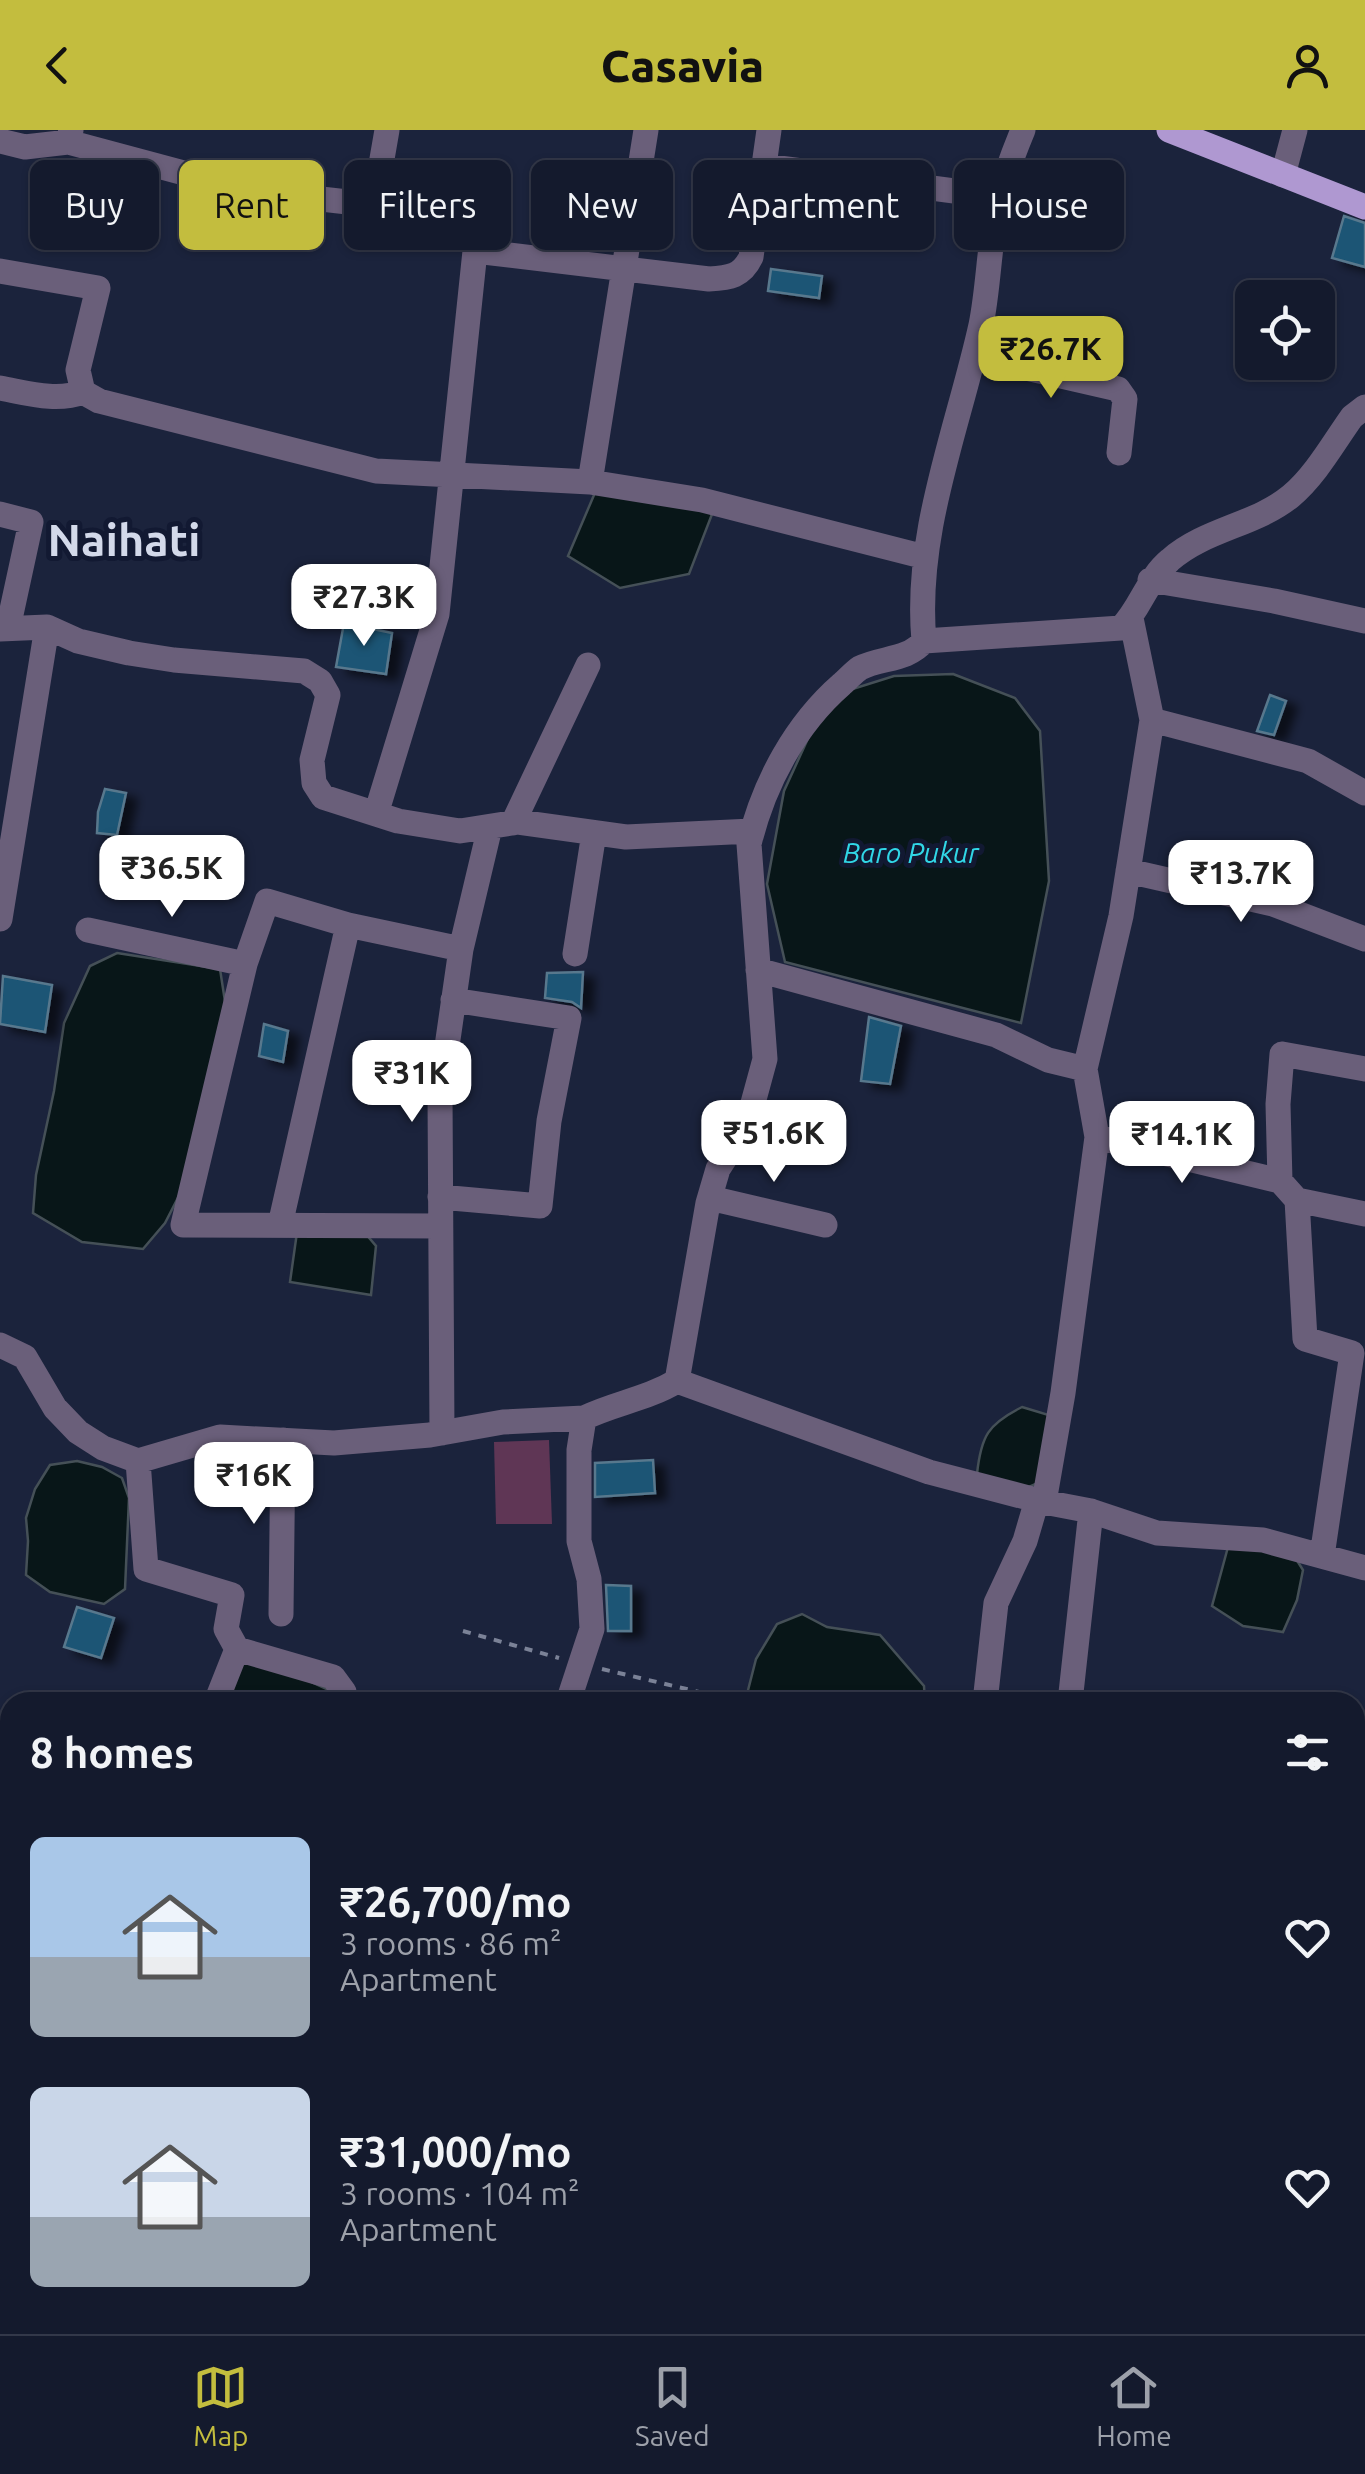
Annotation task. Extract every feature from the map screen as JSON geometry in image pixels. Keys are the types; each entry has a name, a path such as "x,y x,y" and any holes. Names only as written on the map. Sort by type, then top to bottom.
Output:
{"main road":[{"path":"1169,130 1365,207"}],"street":[{"path":"0,141 25,147 69,136 251,191 374,205 387,130"},
{"path":"590,482 646,130"},
{"path":"765,160 769,130"},
{"path":"1013,160 1023,130"},
{"path":"1283,175 1295,130"},
{"path":"376,814 436,614 475,251 710,279 732,278 745,269 752,250"},
{"path":"0,1346 25,1358 54,1408 78,1432 103,1448 138,1461 220,1437 334,1443 442,1433 503,1422 584,1418 612,1404 652,1397 677,1381 688,1332 699,1240 718,1169 736,1142 766,1059 749,844 752,831 770,785 799,730 828,697 860,668 902,657 916,651 924,641 920,604 924,556 974,356 993,250"},
{"path":"0,270 98,288 78,370 83,392 99,401 376,471 590,482 702,500 924,556"},
{"path":"974,356 1118,389 1126,399 1120,453"},
{"path":"0,388 44,396 70,397 83,392"},
{"path":"924,641 1121,628 1131,618 1150,580 1172,558 1290,497 1352,417 1365,406"},
{"path":"0,514 31,522 4,629 47,627 78,641 129,653 304,671 320,680 328,695 312,760 314,783 323,797 398,822 460,831 501,825 626,838 752,831"},
{"path":"1150,580 1365,621"},
{"path":"986,1692 996,1603 1040,1501 1063,1393 1097,1137 1085,1070 1128,872 1152,720 1131,618"},
{"path":"0,920 47,627"},
{"path":"442,1433 440,1094 461,949 501,825 588,664"},
{"path":"1152,720 1308,761 1365,793"},
{"path":"575,954 594,833"},
{"path":"1128,872 1273,904 1365,939"},
{"path":"440,1226 183,1225 245,964 267,900 348,925 461,949"},
{"path":"280,1225 348,925"},
{"path":"88,930 245,964"},
{"path":"758,970 996,1036 1048,1060 1085,1070"},
{"path":"440,1198 540,1206 549,1121 569,1018 453,1000"},
{"path":"1322,1556 1354,1412 1352,1353 1305,1339 1278,1104 1282,1054 1365,1069"},
{"path":"1097,1137 1365,1214"},
{"path":"710,1198 824,1225"},
{"path":"677,1381 929,1472 1091,1511 1157,1533 1263,1540 1365,1568"},
{"path":"571,1692 592,1629 589,1579 580,1542 579,1450 584,1418"},
{"path":"281,1614 283,1440"},
{"path":"138,1461 146,1569 232,1595 226,1629 237,1649 333,1677 344,1692"},
{"path":"1071,1692 1091,1511"},
{"path":"220,1692 237,1649"}],"shaded area":[{"path":"549,1440 552,1524 496,1524 494,1442"}],"water":[{"path":"597,488 714,509 689,574 620,588 568,556"},
{"name":"Baro Pukur","path":"953,674 1015,698 1040,731 1049,881 1021,1023 785,962 767,884 784,791 827,697 894,676"},
{"path":"117,953 220,969 226,1008 185,1184 165,1223 143,1249 82,1242 33,1213 36,1175 64,1023 90,966"},
{"path":"298,1225 359,1226 376,1246 371,1295 290,1282"},
{"path":"1022,1407 1052,1416 1038,1483 1022,1490 977,1474 988,1433 1001,1419"},
{"path":"77,1461 102,1467 122,1478 129,1498 125,1589 104,1604 50,1592 26,1575 26,1518 35,1489 50,1465"},
{"path":"1228,1547 1291,1551 1303,1570 1297,1600 1283,1632 1243,1626 1212,1606"},
{"path":"802,1614 827,1627 880,1635 924,1686 924,1692 748,1692 756,1659 777,1624"},
{"path":"237,1659 292,1673 329,1690 329,1692 225,1692"}],"building":[{"path":"1344,216 1365,223 1365,267 1332,258"},
{"path":"771,269 822,276 819,298 768,291"},
{"path":"344,623 392,633 386,674 336,667"},
{"path":"1270,695 1286,701 1274,735 1257,731"},
{"path":"105,789 126,793 117,835 97,833"},
{"path":"583,972 581,1008 572,1002 545,998 547,973"},
{"path":"3,976 52,985 45,1032 0,1024"},
{"path":"869,1017 901,1026 890,1084 861,1081"},
{"path":"264,1024 288,1031 283,1062 259,1056"},
{"path":"653,1460 655,1493 595,1497 595,1463"},
{"path":"606,1585 631,1586 631,1631 608,1631"},
{"path":"77,1607 114,1618 101,1658 64,1647"}],"district":[{"name":"Naihati","path":"124,539"}]}
